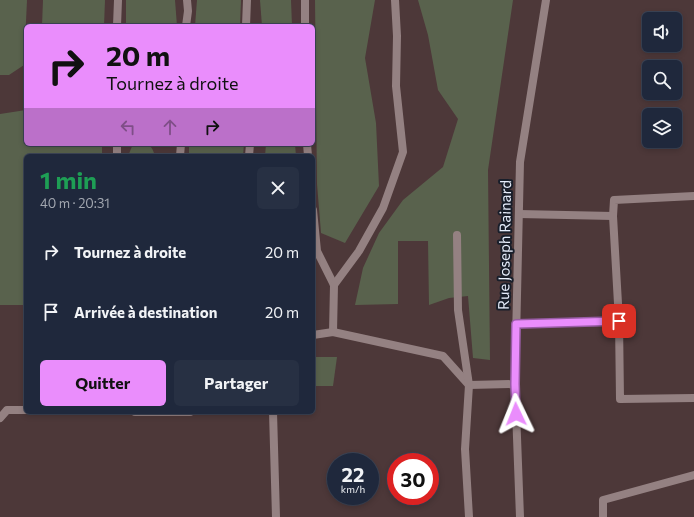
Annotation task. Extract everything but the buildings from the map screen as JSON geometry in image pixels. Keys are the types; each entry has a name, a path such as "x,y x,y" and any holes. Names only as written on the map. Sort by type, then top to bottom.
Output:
{"street":[{"path":"117,24 118,0"},
{"path":"186,24 188,0"},
{"path":"246,24 247,0"},
{"path":"305,0 305,24"},
{"path":"334,285 358,251 383,208 403,152 396,86 397,36 395,0"},
{"name":"Rue Joseph Rainard","path":"520,517 515,384 520,162 546,0"},
{"path":"694,196 614,200 613,216 619,321 620,399 694,398"},
{"path":"519,214 613,216"},
{"path":"315,230 317,250 334,285 333,332"},
{"path":"457,235 458,310 469,385 465,449 470,517"},
{"path":"516,324 619,321"},
{"path":"315,335 333,332 443,356 469,385 515,384"},
{"path":"0,418 7,410 24,410"},
{"path":"273,414 276,517"},
{"path":"603,517 603,500 694,475"}],"shaded area":[{"path":"0,0 694,0 694,517 0,517"}],"green space":[{"path":"0,0 27,0 26,24 24,24 24,65 9,75 0,75"},
{"path":"43,0 105,0 104,24 42,24"},
{"path":"126,0 175,0 177,24 126,24"},
{"path":"197,0 241,0 240,24 195,24"},
{"path":"260,0 291,0 292,24 262,24"},
{"path":"315,0 375,0 365,58 376,123 379,186 345,243 321,233 317,184"},
{"path":"418,0 513,0 488,170 490,360 473,358 468,296 449,298 429,305 428,241 398,241 398,304 355,305 363,268 379,233 403,200 443,167 458,119 438,90 428,35"},
{"path":"24,110 24,146 102,146 102,154 24,154 24,305 0,305 0,114"},
{"path":"132,146 150,146 154,154 129,154"},
{"path":"189,146 244,146 243,154 189,154"},
{"path":"266,146 295,146 296,154 265,154"},
{"path":"315,357 337,357 333,386 315,386"}],"route":[{"path":"516,414 516,324 619,321"}]}
